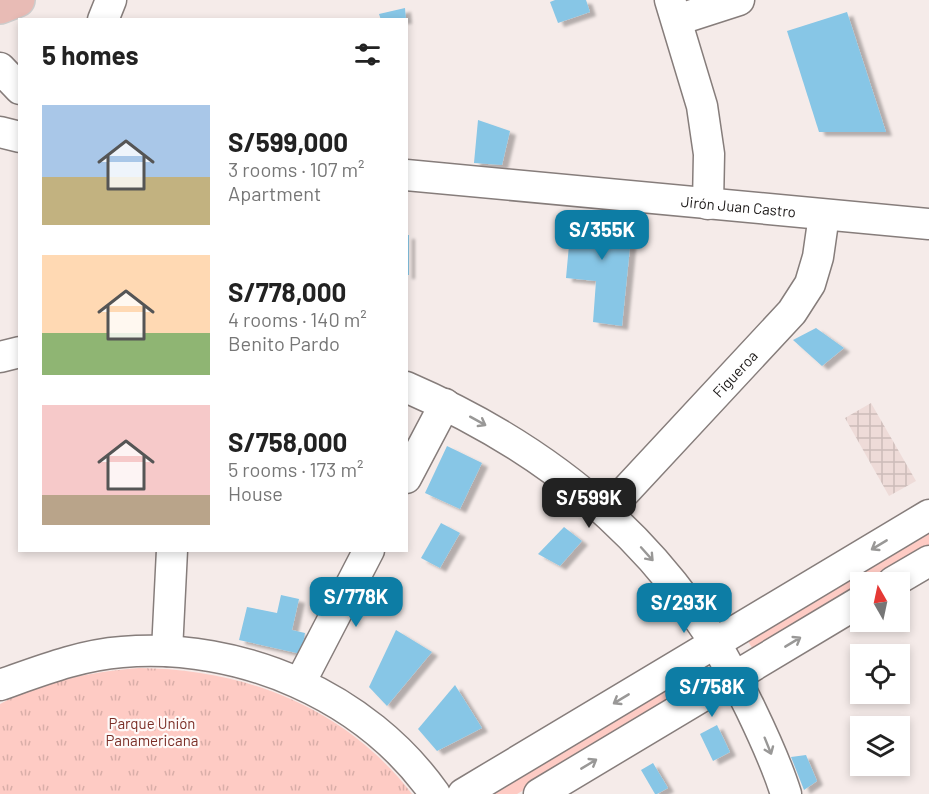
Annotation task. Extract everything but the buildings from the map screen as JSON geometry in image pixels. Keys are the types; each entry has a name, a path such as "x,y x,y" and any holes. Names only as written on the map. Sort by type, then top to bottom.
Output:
{"main road":[{"path":"0,7 18,0"}],"street":[{"path":"104,18 111,0"},
{"path":"708,204 709,154 702,106 674,10 739,0"},
{"path":"0,132 18,136"},
{"name":"Jirón Juan Castro","path":"408,176 929,224"},
{"name":"Figueroa","path":"606,512 792,312 810,284 818,258 824,214"},
{"path":"0,357 18,352"},
{"path":"408,388 445,404 518,444 606,512 637,542 665,574 716,643 736,676 786,794"},
{"path":"408,474 445,404"},
{"path":"463,794 929,515"},
{"path":"167,651 172,552"},
{"path":"300,683 368,552"},
{"path":"910,572 929,561"},
{"path":"539,794 850,608"},
{"path":"0,685 77,659 122,652 167,651 213,656 258,666 300,683 349,710 392,744 435,794"}],"shaded area":[{"path":"871,403 916,481 889,496 845,418"}],"green space":[{"path":"929,529 929,550 892,572 856,572"},
{"path":"850,575 850,596 755,652 745,637"},
{"name":"Parque Unión Panamericana","path":"139,668 178,670 217,676 254,685 290,699 324,716 356,738 385,764 412,794 0,794 0,704 33,689 68,679"},
{"path":"682,676 692,692 517,794 482,794"}]}
